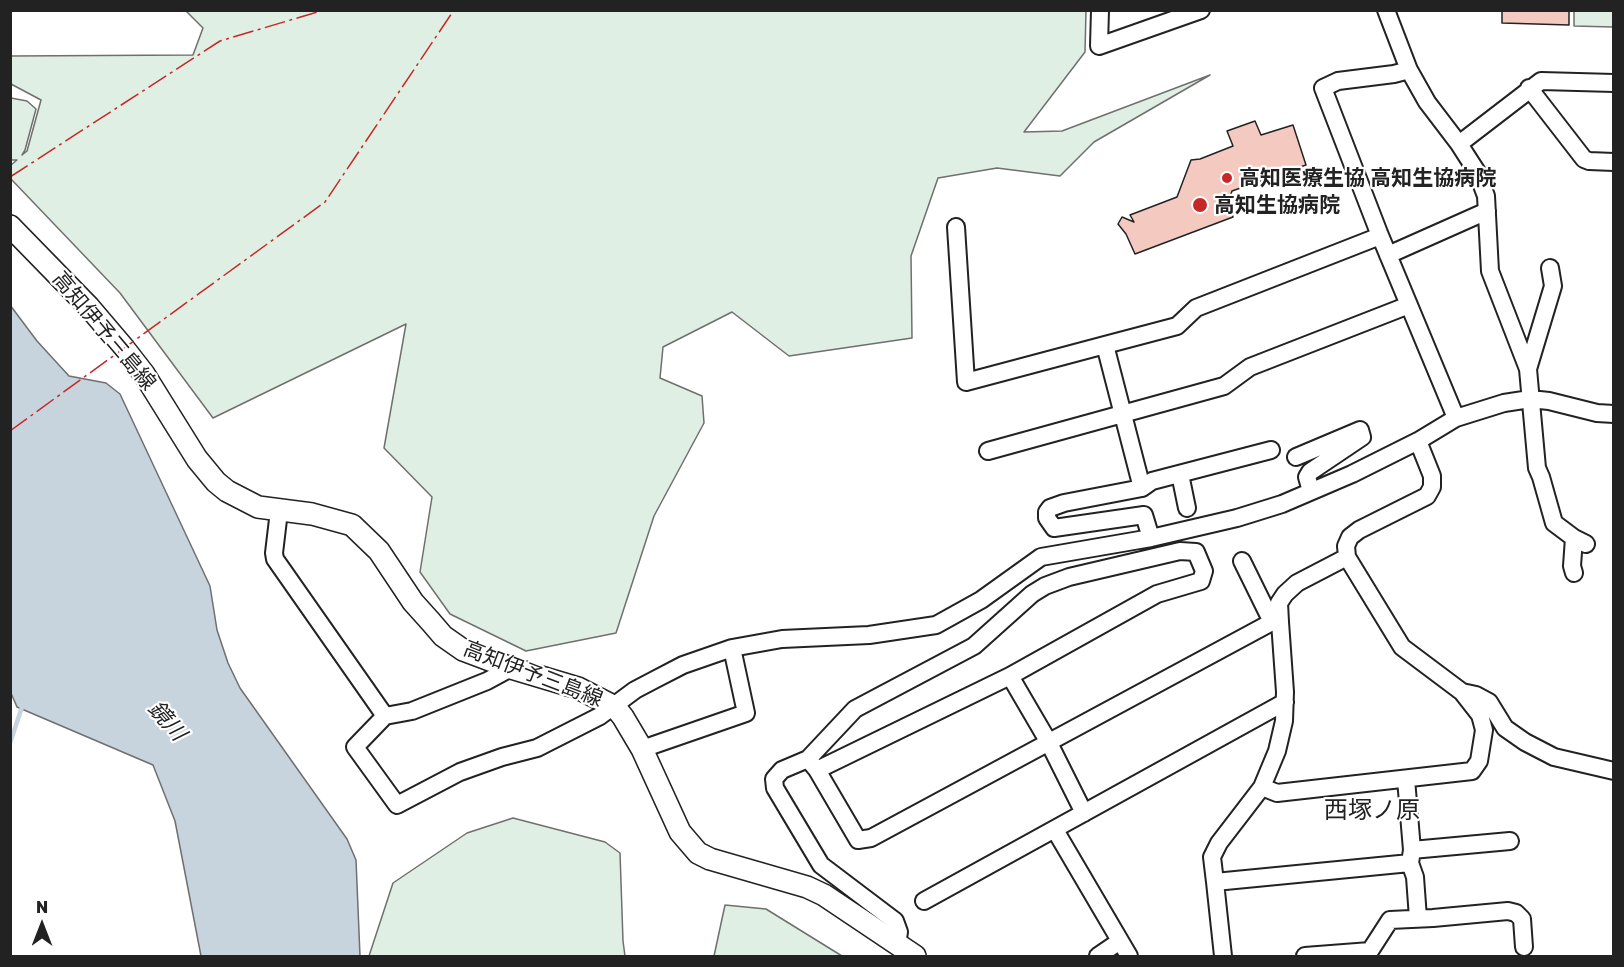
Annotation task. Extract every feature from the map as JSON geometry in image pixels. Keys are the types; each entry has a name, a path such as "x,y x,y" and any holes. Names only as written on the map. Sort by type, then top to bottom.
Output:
{"main road":[{"name":"高知伊予三島線","path":"10,226 123,347 144,375 197,459 216,482 227,491 258,507 312,514 352,525 379,551 413,602 444,636 463,650 511,668 578,688 615,707 642,749 680,832 698,853 710,859 807,887 824,895 915,957"}],"street":[{"path":"1100,10 1099,46 1201,10"},
{"path":"1386,10 1409,70 1427,102 1477,172 1486,196 1488,252 1492,279 1528,369 1537,468 1554,523 1580,541 1572,566 1574,573"},
{"path":"1409,70 1338,81 1323,88 1380,236 1456,418"},
{"path":"1459,144 1541,81 1614,83"},
{"path":"1529,88 1584,159 1614,162"},
{"path":"1388,255 1487,211"},
{"path":"956,227 966,381 1178,326 1196,308 1380,236"},
{"path":"1528,369 1553,286 1550,268"},
{"path":"988,451 1224,386 1250,368 1409,305"},
{"path":"1105,345 1142,488"},
{"path":"511,668 487,681 412,711 385,716 356,747 397,805 460,772 502,757 537,748 615,707 635,690 683,665 732,648 782,639 869,634 936,625 981,600 1041,557 1151,538 1237,518 1282,504 1352,474 1418,441 1456,418 1504,403 1530,399 1597,413 1614,414"},
{"path":"1296,457 1360,430 1362,437 1310,472 1307,477 1311,491"},
{"path":"1262,787 1277,793 1472,771 1479,760 1484,730 1480,715 1462,692 1402,647 1347,557 1346,546 1350,537 1359,530 1427,496 1432,487 1432,476 1418,441"},
{"path":"1151,538 1144,515 1054,528 1047,518 1047,512 1050,508 1064,503 1142,488 1152,481 1270,450"},
{"path":"1180,474 1187,508"},
{"path":"279,511 275,560 385,716"},
{"path":"812,765 855,709 974,646 1032,594 1045,586 1069,577 1180,551 1196,552 1204,571 1201,581 1157,594 1010,676 812,765 782,770 774,779 775,788 821,865 895,921 899,932 897,944"},
{"path":"1223,957 1212,857 1219,843 1262,787 1277,751 1284,721 1285,702 1276,622 1278,603 1297,583 1347,557"},
{"path":"1242,561 1276,622"},
{"path":"812,765 858,840 871,838 1048,741 1276,622"},
{"path":"642,749 746,713 732,648"},
{"path":"1010,676 1048,741 1084,813"},
{"path":"1462,692 1476,694 1489,702 1505,728 1525,742 1554,757 1614,771"},
{"path":"924,901 1285,702"},
{"path":"1406,779 1418,918"},
{"path":"1054,830 1129,957"},
{"path":"1215,882 1510,841"},
{"path":"1305,957 1370,951 1390,920 1508,911 1516,913 1522,919 1524,947"},
{"path":"1098,957 1120,942"}],"green space":[{"path":"185,10 1086,11 1085,52 1024,132 1062,131 1210,75 1094,142 1060,176 997,168 938,178 911,256 912,338 789,356 732,312 663,347 660,378 702,396 704,423 654,516 616,633 526,651 450,614 420,572 432,497 384,448 406,324 213,418 120,293 11,179 11,165 17,160 11,160 11,98 27,101 36,109 22,155 27,151 41,100 11,84 11,56 193,55 203,28"},
{"path":"1574,11 1613,11 1613,27 1574,26"},
{"path":"513,818 605,842 620,853 625,956 369,956 393,883 467,833"},
{"path":"725,905 766,909 842,956 714,956"}],"water":[{"name":"鏡川","path":"10,305 37,341 69,376 106,383 120,394 210,586 217,630 228,663 240,688 347,839 356,860 360,956 201,956 175,821 153,765 17,707 10,691"}],"building":[{"path":"1502,10 1569,10 1569,25 1502,23"},
{"name":"高知医療生協 高知生協病院","path":"1255,121 1261,135 1293,125 1306,165 1232,191 1228,202 1233,217 1135,254 1126,234 1118,224 1122,217 1134,222 1130,215 1177,197 1191,160 1200,159 1233,146 1227,131"}],"waterway":[{"path":"10,743 23,704"}],"power":[{"path":"10,177 220,41 324,10"},
{"path":"10,431 325,202 454,10"}],"place":[{"name":"高知医療生協 高知生協病院","path":"1227,178"},
{"name":"高知生協病院","path":"1200,205"}],"district":[{"name":"西塚ノ原","path":"1372,810"}]}
